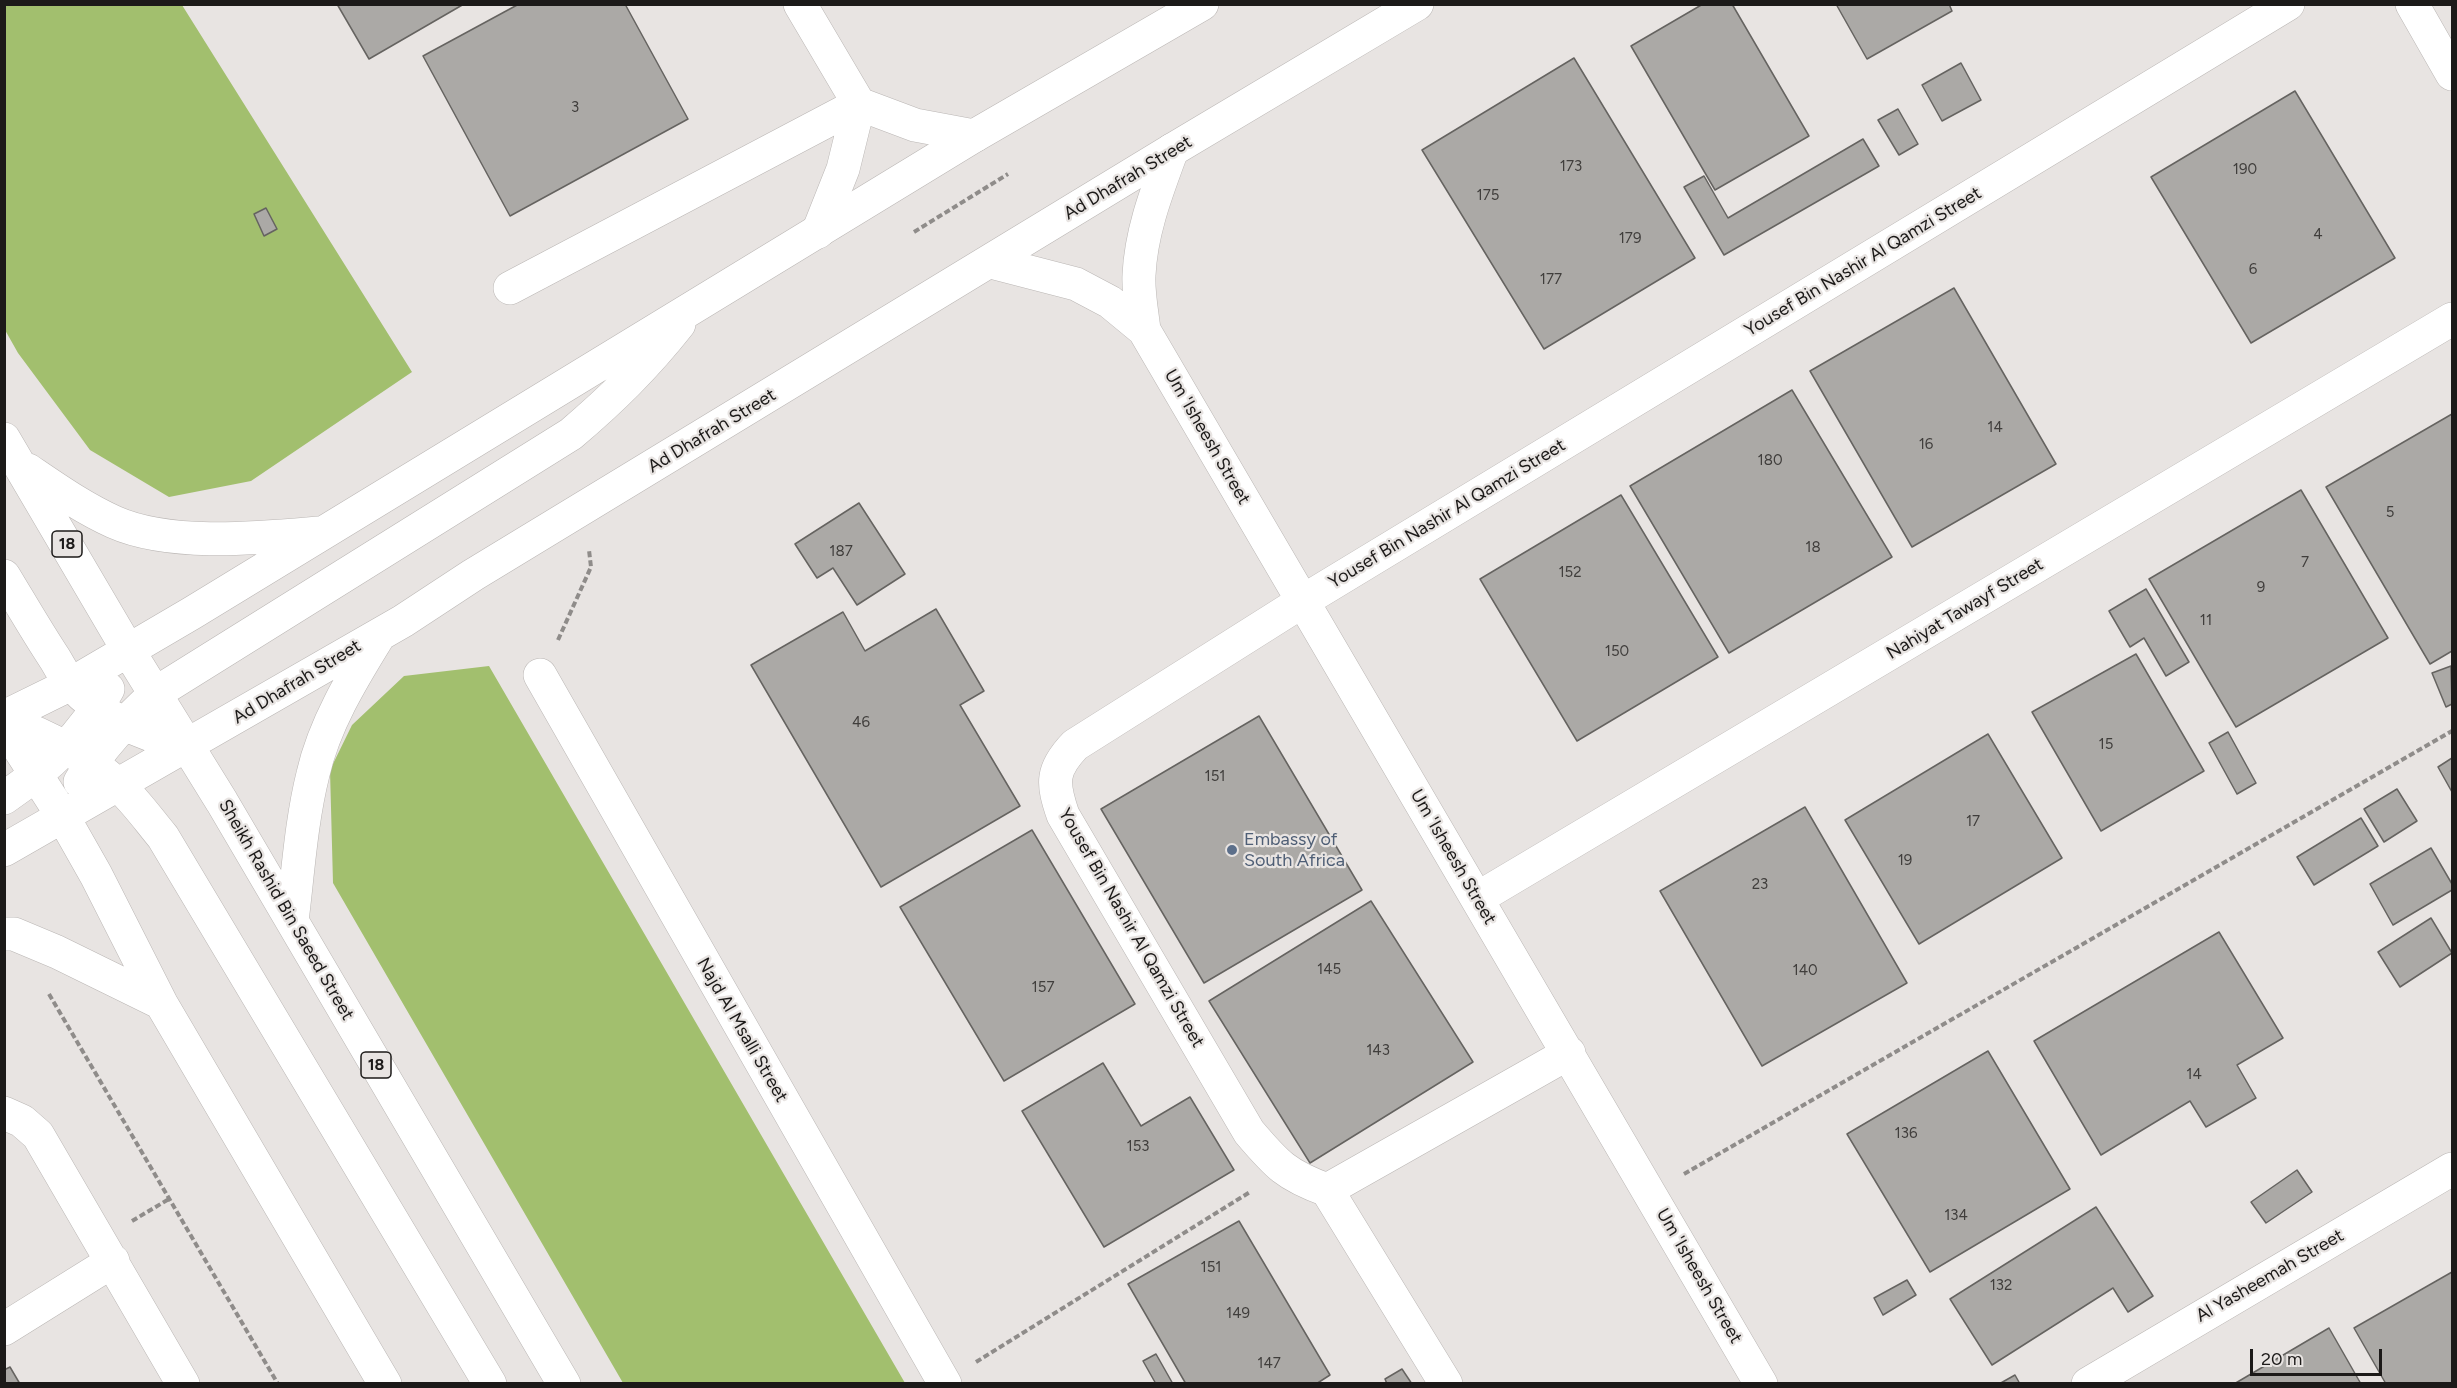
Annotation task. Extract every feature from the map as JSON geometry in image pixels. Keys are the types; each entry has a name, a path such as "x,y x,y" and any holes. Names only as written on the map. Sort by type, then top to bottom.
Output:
{"main road":[{"path":"800,4 859,104 915,125 974,136"},
{"path":"4,718 71,684 327,532 974,136 1202,4"},
{"name":"Ad Dhafrah Street","path":"4,850 403,621 473,575 1172,150 1417,4"},
{"name":"Yousef Bin Nashir Al Qamzi Street","path":"1446,1383 1313,1185 1275,1163 1249,1132 1063,815 1054,780 1060,761 1075,745 1303,600 2288,4"},
{"path":"2412,4 2452,74"},
{"path":"818,231 843,169 859,104"},
{"path":"510,288 859,104"},
{"name":"Um 'Isheesh Street","path":"1144,330 1139,278 1142,242 1151,208 1172,150"},
{"name":"Um 'Isheesh Street","path":"991,262 1076,284 1110,303 1144,330 1761,1383"},
{"path":"110,716 156,693 571,434 618,394 653,357 693,306"},
{"name":"Nahiyat Tawayf Street","path":"1478,898 2452,319"},
{"path":"12,451 70,500 116,523 153,533 250,539 327,532"},
{"name":"Sheikh Rashid Bin Saeed Street","path":"12,451 564,1383"},
{"path":"4,576 71,684 110,716 155,738 188,746"},
{"path":"292,921 313,773 331,723 353,677 380,633"},
{"path":"62,815 79,756 110,716 128,650"},
{"name":"Najd Al Msalli Street","path":"540,675 944,1383"},
{"path":"4,718 34,731 79,756 118,784 163,837 490,1383"},
{"path":"4,725 62,815 96,875 161,1003 385,1383"},
{"path":"4,798 37,775 79,756"},
{"path":"4,934 14,934 57,952 161,1003"},
{"path":"1313,1185 1569,1053"},
{"path":"4,1113 22,1121 38,1135 183,1383"},
{"name":"Al Yasheemah Street","path":"2088,1383 2452,1170"},
{"path":"4,1329 113,1261"}],"path":[{"path":"914,232 1008,174"},
{"path":"540,675 577,601 591,567 582,510"},
{"path":"1650,1193 2452,731"},
{"path":"44,986 278,1383"},
{"path":"944,1383 1262,1185 1275,1180 1313,1185"}],"green space":[{"path":"4,5 182,5 412,372 251,481 169,497 90,450 18,353 5,330"},
{"path":"489,666 905,1383 623,1383 333,883 330,770 352,725 404,676"}],"building":[{"path":"337,4 464,4 369,59"},
{"path":"519,4 625,4 688,119 510,216 423,56"},
{"path":"1703,4 1732,4 1809,136 1715,190 1631,46"},
{"path":"1836,4 1949,4 1952,11 1867,59"},
{"path":"1574,58 1695,258 1544,349 1422,150"},
{"path":"1961,63 1981,100 1942,121 1922,85"},
{"path":"2295,91 2395,258 2251,343 2151,177"},
{"path":"1898,109 1918,144 1899,155 1878,120"},
{"path":"1863,139 1879,166 1724,255 1684,187 1704,176 1728,218"},
{"path":"266,208 277,229 264,236 254,214"},
{"path":"1954,288 2056,464 1912,547 1810,371"},
{"path":"1792,390 1892,557 1729,653 1630,486"},
{"path":"2452,414 2452,651 2430,664 2326,487"},
{"path":"2301,490 2388,638 2236,727 2149,579"},
{"path":"1621,495 1718,657 1577,741 1480,579"},
{"path":"859,503 905,574 857,605 833,568 817,578 795,544"},
{"path":"2146,589 2189,662 2166,676 2144,638 2130,647 2109,611"},
{"path":"936,609 984,691 960,705 1020,806 881,887 751,665 843,612 865,651"},
{"path":"2136,654 2204,771 2101,831 2032,712"},
{"path":"2451,666 2452,704 2446,707 2432,673"},
{"name":"Embassy of South Africa","path":"1259,716 1362,890 1204,983 1101,809"},
{"path":"2228,732 2256,783 2237,794 2209,743"},
{"path":"1988,734 2062,858 1919,944 1845,820"},
{"path":"2452,758 2452,792 2438,767"},
{"path":"2397,789 2417,821 2384,842 2364,809"},
{"path":"1805,807 1907,983 1762,1066 1660,891"},
{"path":"2361,818 2378,846 2314,885 2297,857"},
{"path":"1032,830 1135,1004 1004,1081 900,907"},
{"path":"2431,848 2452,884 2452,890 2393,925 2370,884"},
{"path":"1371,901 1473,1062 1310,1163 1209,1001"},
{"path":"2431,918 2452,953 2400,987 2378,952"},
{"path":"2219,932 2283,1038 2237,1065 2256,1098 2206,1127 2190,1101 2101,1155 2034,1041"},
{"path":"1988,1051 2070,1189 1930,1272 1847,1134"},
{"path":"1103,1063 1141,1126 1190,1097 1234,1170 1104,1247 1022,1111"},
{"path":"2297,1170 2312,1192 2266,1223 2251,1202"},
{"path":"2096,1207 2153,1296 2128,1312 2113,1288 1992,1365 1950,1299"},
{"path":"1239,1221 1330,1375 1316,1384 1186,1384 1128,1284"},
{"path":"2452,1272 2452,1384 2386,1384 2354,1328"},
{"path":"1907,1280 1916,1295 1883,1315 1874,1298"},
{"path":"2329,1328 2361,1384 2234,1384"},
{"path":"1156,1354 1173,1384 1156,1384 1143,1361"},
{"path":"10,1367 20,1384 4,1384 4,1370"},
{"path":"1402,1369 1412,1384 1387,1384 1385,1379"},
{"path":"2015,1375 2020,1384 1999,1384"}],"place":[{"name":"Embassy of South Africa","path":"1232,850"}]}
